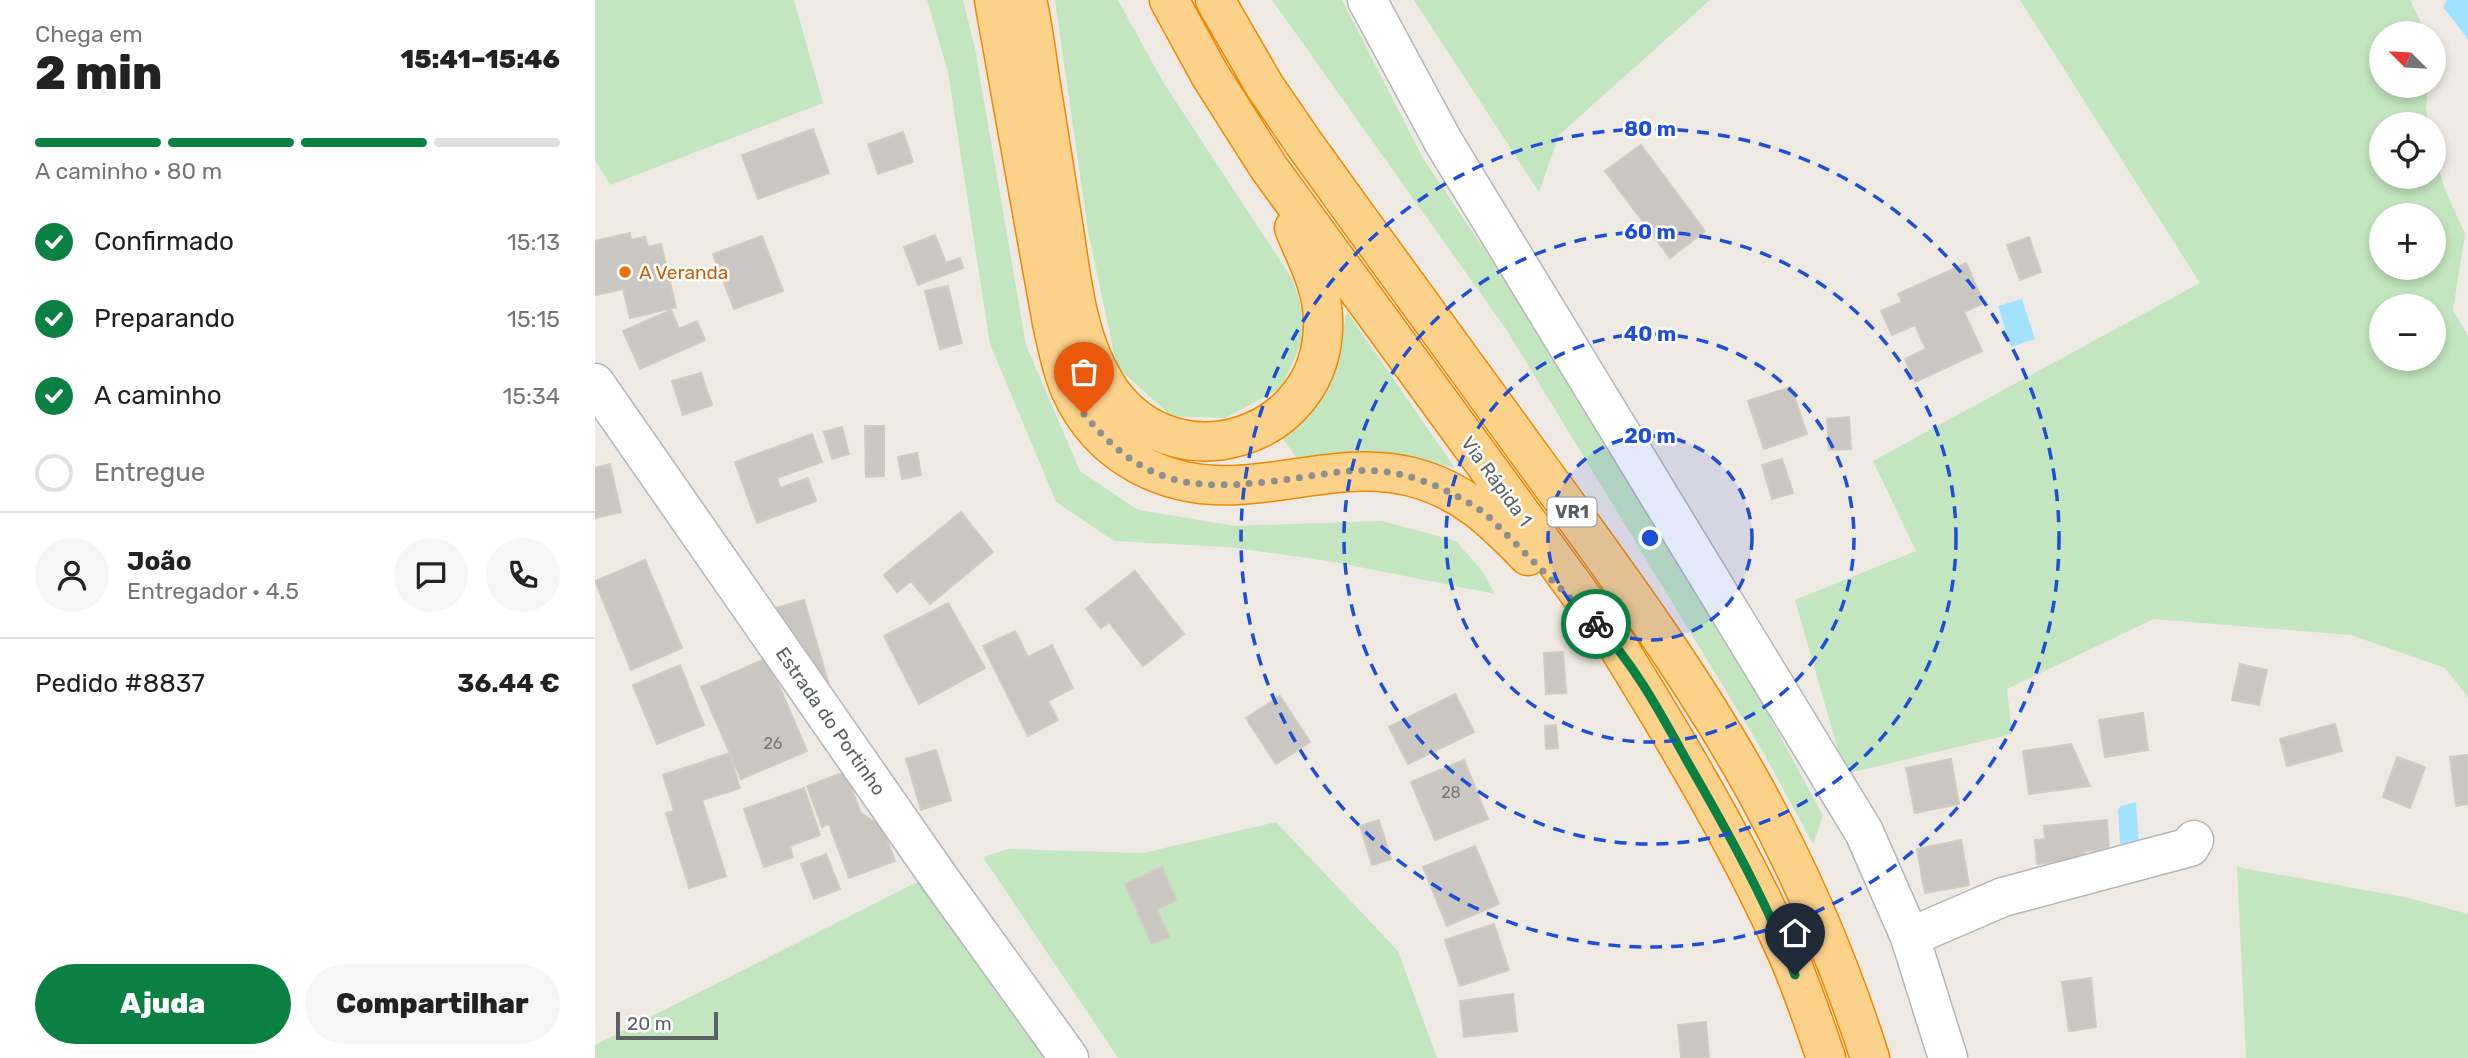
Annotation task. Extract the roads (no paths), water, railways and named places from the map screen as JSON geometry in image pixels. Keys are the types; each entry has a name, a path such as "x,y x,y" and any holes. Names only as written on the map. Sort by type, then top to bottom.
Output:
{"highway":[{"path":"994,0 1052,323 1062,365 1077,402 1101,435 1137,464 1179,482 1239,485 1346,471 1379,471 1412,477 1444,489 1486,514 1617,645"},
{"path":"1027,0 1075,302 1083,329 1091,355 1105,384 1136,418 1155,430 1177,438 1199,441 1243,437 1282,416 1302,391 1317,363 1323,319 1320,297 1314,276 1269,168"},
{"name":"Via Rápida 1","path":"1169,0 1210,75 1269,168 1617,645 1668,727 1752,880 1788,955 1826,1058"},
{"name":"VR1","path":"1215,0 1264,85 1303,142 1611,566 1719,727 1793,861 1853,1003 1870,1058"}],"street":[{"path":"1367,0 1443,141 1864,832 1910,937 1948,1058"},
{"name":"Estrada do Portinho","path":"595,383 940,879 1069,1058"},
{"path":"1910,937 2004,897 2190,847 2194,840"}],"water":[{"path":"2447,0 2468,0 2468,39 2443,7"},
{"path":"2022,299 2035,339 2011,347 1998,306"},
{"path":"2136,802 2139,844 2120,843 2118,810 2121,806"}],"place":[{"name":"A Veranda","path":"625,272"}]}
